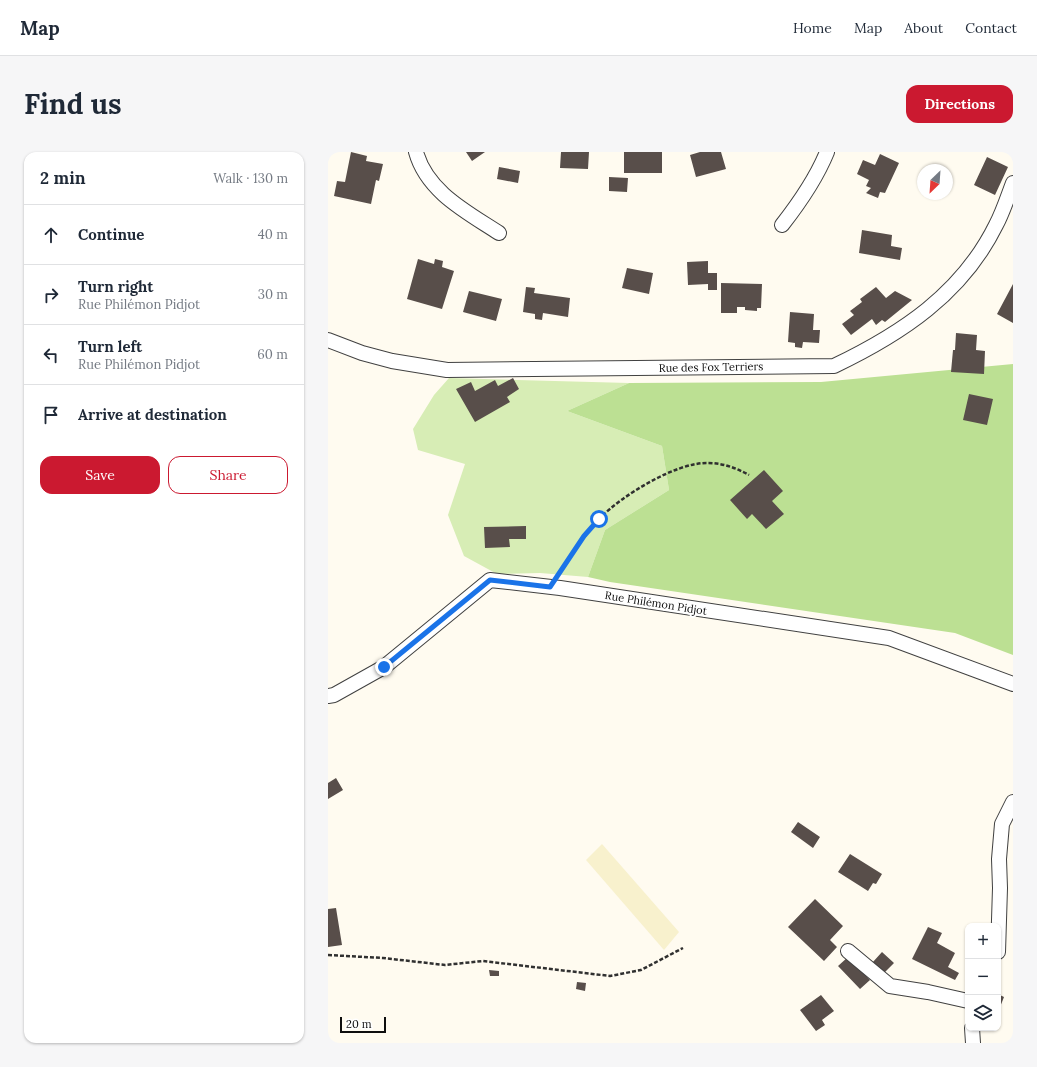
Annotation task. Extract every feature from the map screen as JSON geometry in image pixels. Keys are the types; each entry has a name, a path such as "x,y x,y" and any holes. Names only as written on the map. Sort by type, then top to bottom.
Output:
{"street":[{"path":"416,152 420,165 446,198 499,233"},
{"path":"782,224 800,201 821,166 827,152"},
{"name":"Rue des Fox Terriers","path":"328,340 362,353 392,361 448,370 834,366 870,349 938,302 967,271 996,225 1013,182"},
{"name":"Rue Philémon Pidjot","path":"328,696 384,667 490,580 550,587 889,638 1013,684"},
{"path":"999,923 999,859 1002,824 1013,802"},
{"path":"848,951 890,986 928,992 965,1000"},
{"path":"972,1031 973,1043"}],"path":[{"path":"550,587 584,536 613,506 632,491 687,466 708,463 735,467 749,475"},
{"path":"328,955 383,958 445,965 483,961 610,976 641,970 683,948"}],"shaded area":[{"path":"602,844 679,932 664,950 586,860"}],"green space":[{"path":"1013,364 1013,655 955,633 610,582 588,577 605,530 669,490 662,446 567,411 629,383 821,382"},
{"path":"449,378 629,383 567,411 662,446 669,490 605,530 588,577 540,573 497,574 464,556 448,515 465,464 418,450 413,429 434,395"}],"building":[{"path":"351,152 367,156 366,161 383,164 379,181 376,180 371,204 334,196 337,181 345,182"},
{"path":"466,152 485,152 472,161"},
{"path":"561,152 589,152 588,169 560,168"},
{"path":"624,152 662,152 662,173 624,173"},
{"path":"700,152 721,152 726,169 696,177 690,155"},
{"path":"880,154 899,163 885,193 880,192 878,198 866,193 871,188 866,186 869,180 857,174 863,160 875,165"},
{"path":"987,157 1008,167 995,195 974,185"},
{"path":"499,167 520,171 518,183 497,179"},
{"path":"609,177 628,178 627,192 609,191"},
{"path":"862,230 892,235 891,246 902,248 900,260 859,253"},
{"path":"418,259 434,264 435,259 443,261 442,267 454,271 442,309 407,299"},
{"path":"708,261 708,273 717,273 717,290 708,290 708,284 688,285 687,262"},
{"path":"627,268 653,273 649,294 622,288"},
{"path":"721,283 762,284 761,308 757,308 757,311 745,310 745,307 737,307 737,313 721,313"},
{"path":"1013,284 1013,323 997,314"},
{"path":"526,287 535,288 534,293 570,298 568,317 543,313 542,320 535,319 535,314 523,312"},
{"path":"876,287 886,298 895,291 912,300 885,322 882,320 876,325 872,319 851,335 842,324 854,315 850,311 862,302 860,299"},
{"path":"469,291 502,299 496,321 463,312"},
{"path":"790,312 814,314 813,330 820,330 819,343 803,342 802,348 795,347 795,343 788,342"},
{"path":"956,333 977,335 976,350 985,351 984,374 951,372"},
{"path":"513,378 519,389 507,397 510,402 475,422 456,389 471,382 475,391 495,380 498,386"},
{"path":"969,394 993,399 987,425 963,420"},
{"path":"764,470 783,491 772,501 784,514 766,529 752,514 747,519 730,500"},
{"path":"526,526 526,539 509,539 510,547 485,548 484,527"},
{"path":"336,778 343,790 328,799 328,783"},
{"path":"798,822 820,837 813,848 791,832"},
{"path":"850,854 882,874 876,884 873,883 868,891 838,872"},
{"path":"815,899 843,926 830,940 837,947 824,961 788,927"},
{"path":"336,908 342,945 328,947 328,909"},
{"path":"928,927 942,933 937,943 955,953 948,967 959,973 955,980 912,959"},
{"path":"882,952 894,963 883,974 872,963"},
{"path":"848,957 870,980 860,989 838,966"},
{"path":"489,970 499,971 499,976 490,976"},
{"path":"577,982 586,983 585,991 576,989"},
{"path":"821,995 834,1011 822,1020 825,1025 816,1031 800,1010"},
{"path":"1001,996 1004,997 1001,1004"}],"route":[{"path":"384,667 490,580 550,587 584,536 599,519"}]}
